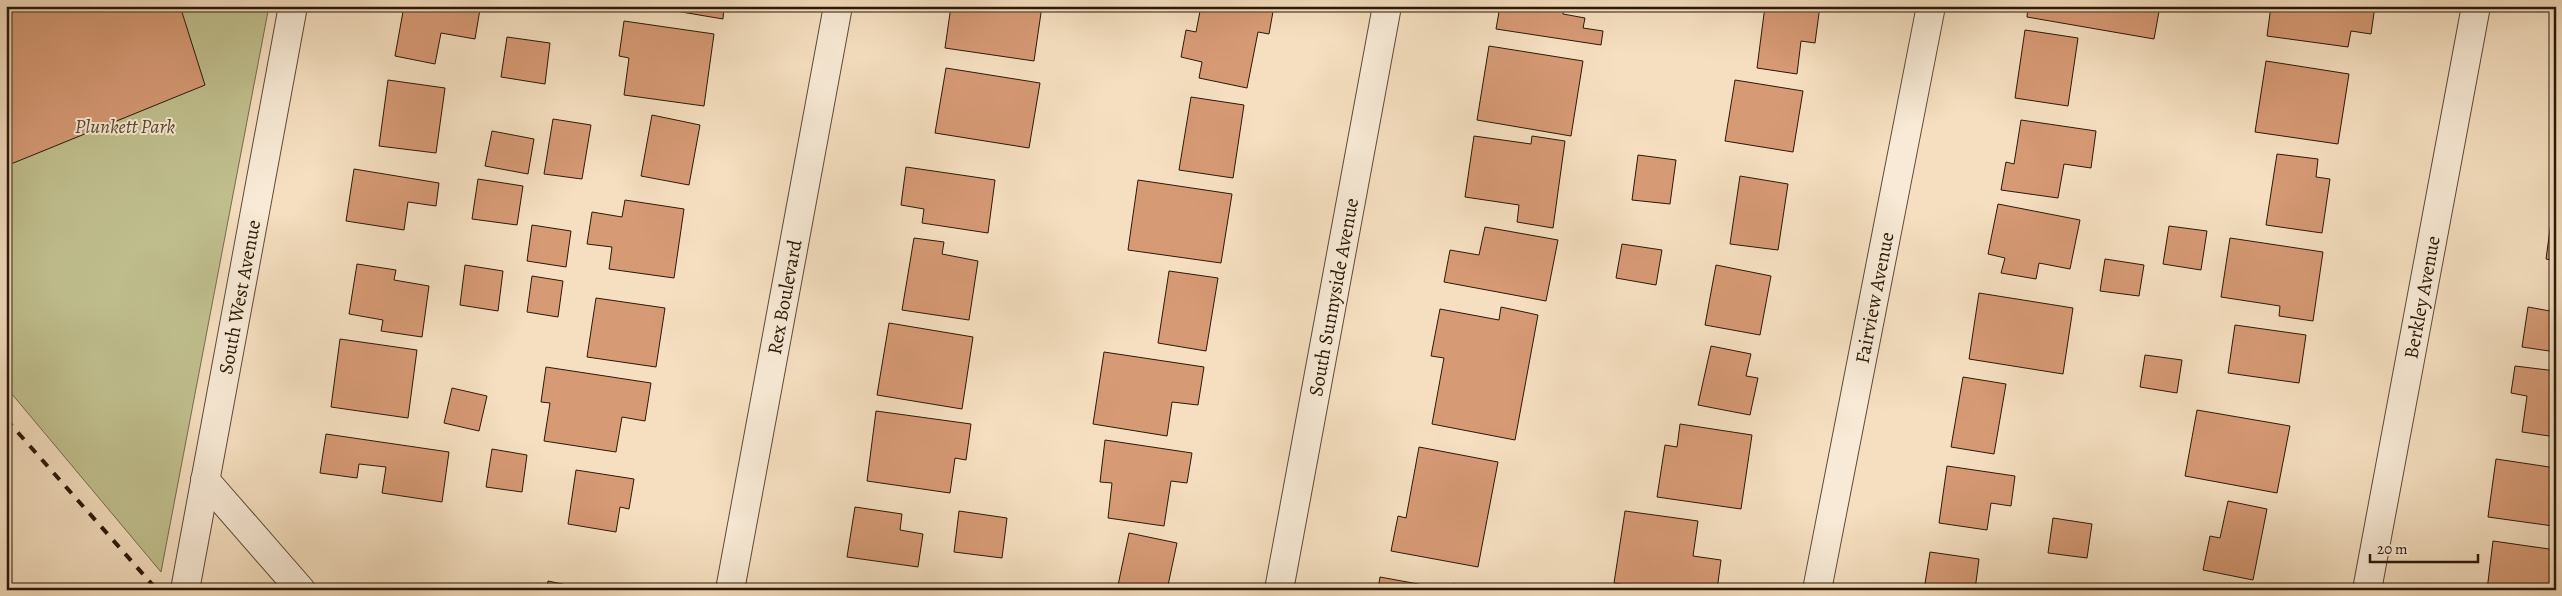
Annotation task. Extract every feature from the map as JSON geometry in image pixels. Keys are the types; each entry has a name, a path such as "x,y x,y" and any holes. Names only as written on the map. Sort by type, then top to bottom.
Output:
{"street":[{"name":"South West Avenue","path":"185,590 293,6"},
{"name":"Rex Boulevard","path":"730,590 838,6"},
{"name":"South Sunnyside Avenue","path":"1279,590 1387,6"},
{"name":"Fairview Avenue","path":"1817,590 1930,6"},
{"name":"Berkley Avenue","path":"2367,590 2476,6"},
{"path":"205,480 302,590"}],"green space":[{"name":"Plunkett Park","path":"6,6 269,6 161,572 6,387"}],"building":[{"path":"6,6 180,6 205,85 6,166"},
{"path":"404,6 464,6 480,9 475,39 441,33 435,64 395,56"},
{"path":"646,6 724,6 723,19"},
{"path":"951,6 1042,6 1034,61 945,48"},
{"path":"1201,6 1274,6 1269,34 1258,32 1247,88 1199,78 1202,62 1181,57 1186,30 1196,32"},
{"path":"1500,6 1564,6 1563,14 1585,18 1583,28 1603,31 1601,45 1496,29"},
{"path":"1765,6 1820,6 1815,43 1801,41 1797,74 1757,68"},
{"path":"2028,6 2160,6 2154,39 2027,17"},
{"path":"2271,6 2375,6 2371,34 2351,31 2348,47 2267,36"},
{"path":"624,21 714,34 704,106 624,95 629,58 619,56"},
{"path":"2025,30 2078,38 2068,106 2015,98"},
{"path":"507,37 550,43 545,84 501,77"},
{"path":"1489,46 1583,61 1571,136 1477,120"},
{"path":"2266,61 2349,74 2338,144 2255,132"},
{"path":"946,68 1040,83 1029,148 935,133"},
{"path":"388,80 445,88 436,153 379,146"},
{"path":"1735,80 1803,91 1793,152 1725,141"},
{"path":"1191,97 1244,105 1233,178 1179,170"},
{"path":"652,115 700,125 689,185 641,176"},
{"path":"553,119 591,125 582,179 544,174"},
{"path":"2021,120 2096,131 2091,168 2064,164 2058,198 2001,190 2006,162 2014,164"},
{"path":"492,131 534,139 528,174 485,166"},
{"path":"1474,136 1531,144 1532,136 1565,141 1553,228 1517,222 1519,205 1465,197"},
{"path":"2277,154 2318,159 2316,177 2330,179 2322,233 2266,225"},
{"path":"1638,155 1676,160 1670,204 1632,200"},
{"path":"906,167 995,180 988,233 922,223 924,209 901,205"},
{"path":"354,169 439,183 436,206 408,202 404,230 346,221"},
{"path":"1740,176 1788,184 1778,250 1730,244"},
{"path":"478,179 523,186 517,225 472,219"},
{"path":"1138,180 1232,194 1221,263 1128,250"},
{"path":"2556,192 2556,261 2546,259"},
{"path":"625,200 684,209 674,278 609,269 612,247 587,244 592,212 622,217"},
{"path":"1998,204 2080,220 2070,269 2039,263 2036,279 2001,273 2005,258 1988,254"},
{"path":"532,225 571,231 566,267 527,261"},
{"path":"2169,226 2207,231 2201,270 2163,264"},
{"path":"1485,227 1558,240 1546,301 1444,282 1450,250 1479,255"},
{"path":"914,238 944,242 942,254 978,261 969,320 902,310"},
{"path":"2230,238 2323,252 2313,321 2279,316 2280,306 2221,297"},
{"path":"1622,244 1662,250 1656,285 1616,278"},
{"path":"2105,259 2144,265 2139,296 2100,291"},
{"path":"357,264 396,270 394,280 429,286 422,337 381,331 383,320 349,314"},
{"path":"465,265 503,271 498,311 460,305"},
{"path":"1716,265 1771,276 1760,335 1705,325"},
{"path":"1169,271 1218,278 1206,351 1158,343"},
{"path":"532,276 563,281 558,317 527,312"},
{"path":"2555,279 2556,352 2522,347 2528,307 2550,311"},
{"path":"1979,293 2073,308 2063,374 1969,359"},
{"path":"596,298 665,308 656,367 587,357"},
{"path":"1501,307 1538,315 1515,440 1432,424 1444,358 1431,356 1440,309 1499,320"},
{"path":"889,323 973,337 962,409 877,395"},
{"path":"2235,325 2306,335 2299,383 2228,373"},
{"path":"340,339 417,350 408,418 331,407"},
{"path":"1711,346 1751,354 1746,376 1758,378 1750,415 1698,405"},
{"path":"1104,352 1204,367 1198,405 1172,402 1167,436 1093,424"},
{"path":"2145,355 2182,360 2177,393 2140,387"},
{"path":"2515,366 2556,371 2556,437 2522,432 2527,396 2511,393"},
{"path":"546,367 651,383 645,421 622,417 616,452 544,441 550,403 541,402"},
{"path":"1963,377 2006,384 1994,454 1951,447"},
{"path":"452,388 487,396 479,431 444,423"},
{"path":"2197,410 2290,426 2277,493 2185,476"},
{"path":"876,411 971,424 966,460 955,458 950,493 867,481"},
{"path":"1680,424 1752,435 1741,509 1657,497 1665,445 1677,447"},
{"path":"326,434 449,452 442,502 382,493 386,467 359,464 357,478 320,473"},
{"path":"1105,440 1192,453 1187,483 1171,481 1164,526 1108,518 1112,483 1100,482"},
{"path":"1419,447 1498,462 1478,567 1391,551 1398,516 1406,518"},
{"path":"492,449 527,455 522,492 486,487"},
{"path":"2496,459 2556,468 2556,507 2553,526 2488,517"},
{"path":"1947,466 2015,476 2011,506 1991,503 1987,530 1939,523"},
{"path":"576,470 634,479 629,509 620,507 616,532 568,524"},
{"path":"2228,501 2267,509 2253,580 2203,570 2210,536 2220,538"},
{"path":"855,507 902,514 900,530 923,534 918,567 847,557"},
{"path":"959,511 1007,518 1002,558 954,552"},
{"path":"1625,511 1698,521 1693,556 1721,560 1717,590 1657,590 1614,583"},
{"path":"2053,518 2092,524 2087,558 2048,553"},
{"path":"1129,533 1177,543 1167,590 1117,590"},
{"path":"2493,541 2556,550 2556,590 2487,590"},
{"path":"1930,552 1979,559 1975,590 1924,590"},
{"path":"1380,577 1451,590 1378,590"},
{"path":"548,581 591,590 546,590"},
{"path":"1453,584 1474,588 1474,590 1452,590"},
{"path":"842,585 873,590 841,590"},
{"path":"2165,587 2181,590 2164,590"}],"railway":[{"path":"6,419 157,590"}]}
